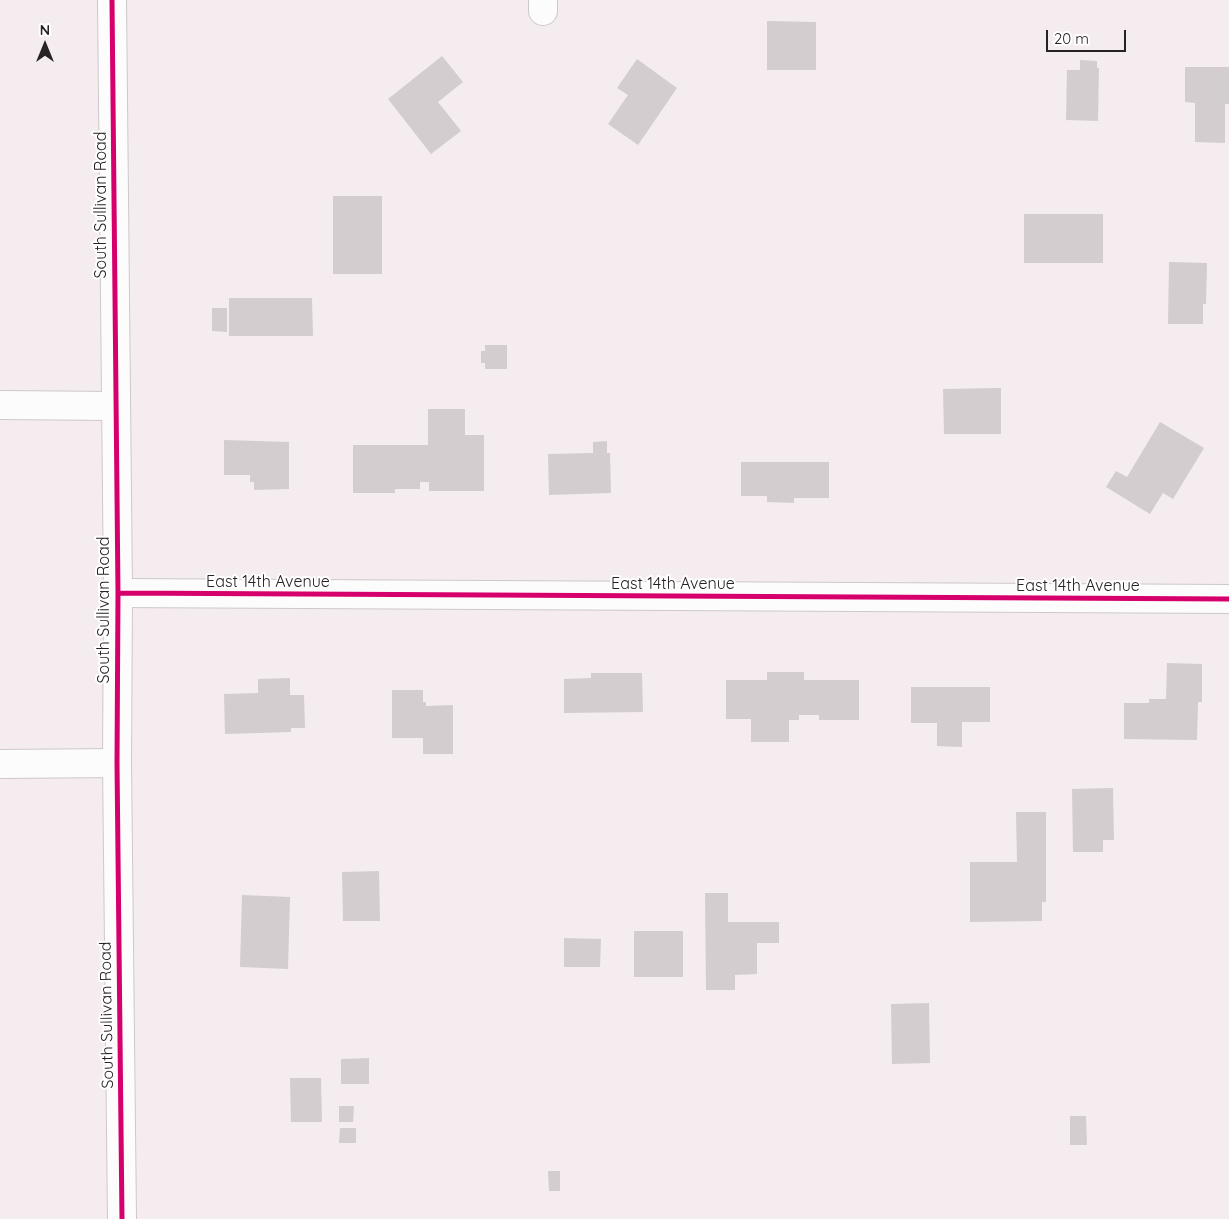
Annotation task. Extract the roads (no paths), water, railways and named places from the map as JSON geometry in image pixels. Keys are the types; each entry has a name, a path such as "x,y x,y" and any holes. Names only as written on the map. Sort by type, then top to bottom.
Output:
{"street":[{"name":"South Sullivan Road","path":"112,0 122,1219"},
{"path":"0,405 115,406"},
{"name":"East 14th Avenue","path":"118,594 1229,599"},
{"path":"0,764 117,763"}]}
